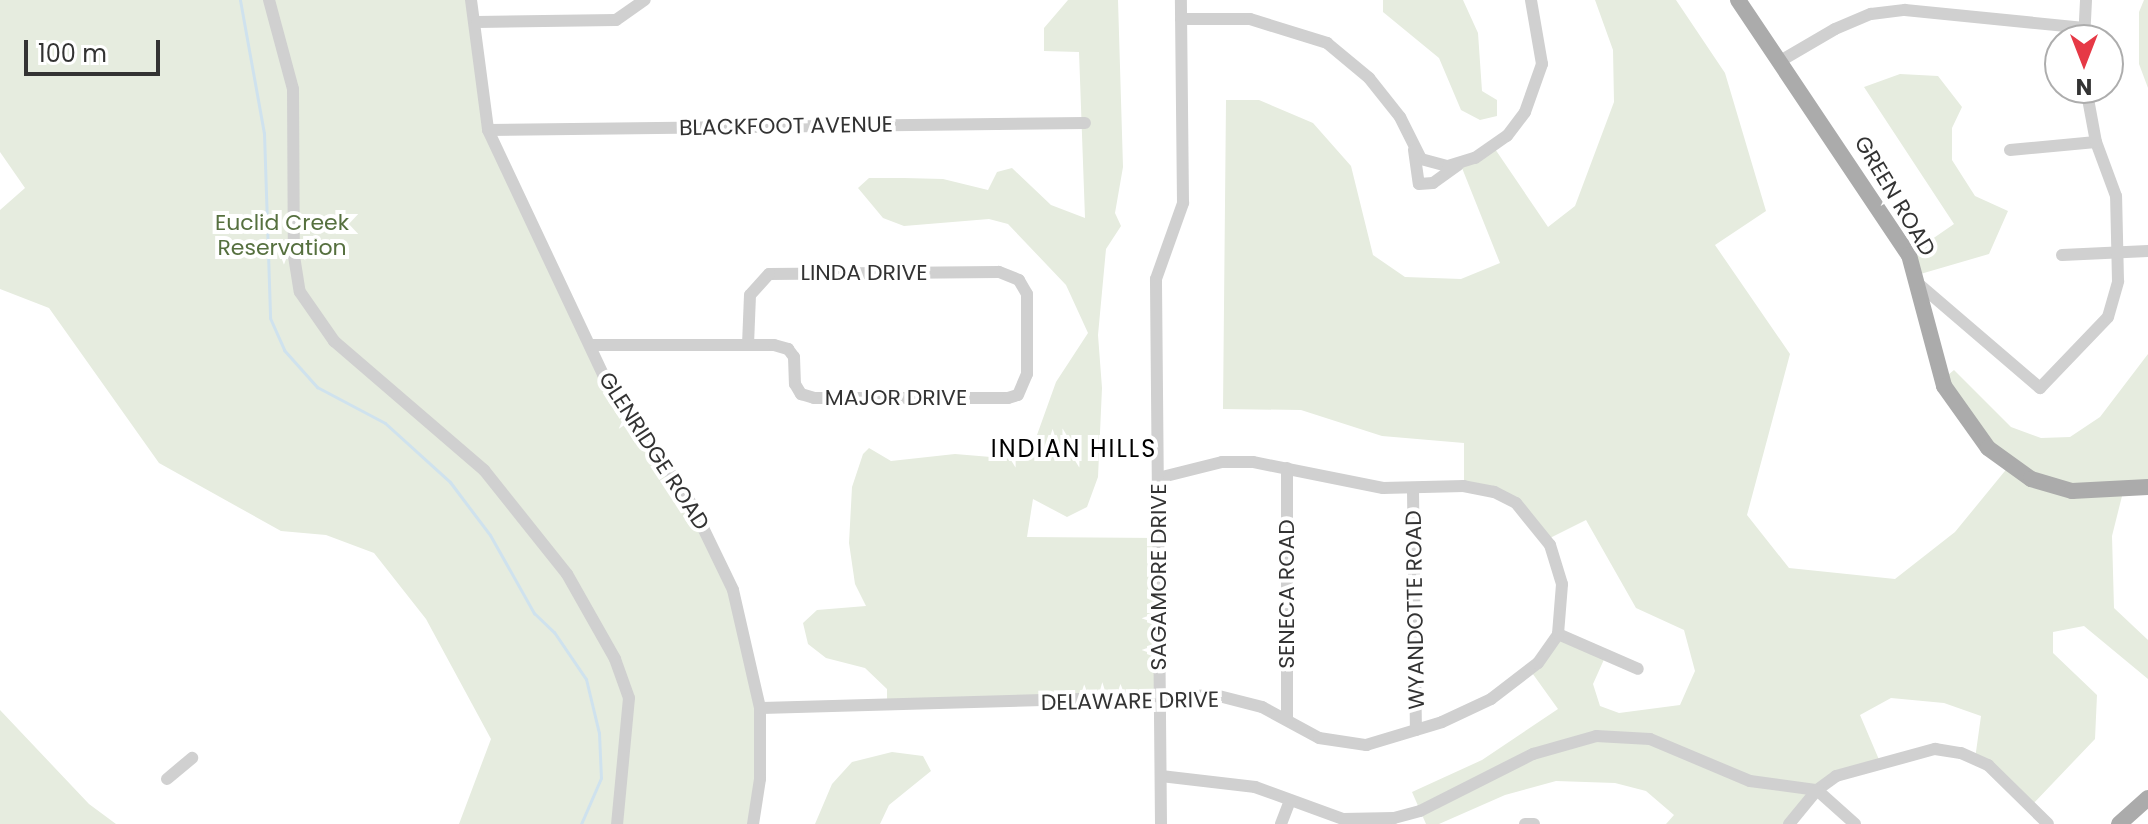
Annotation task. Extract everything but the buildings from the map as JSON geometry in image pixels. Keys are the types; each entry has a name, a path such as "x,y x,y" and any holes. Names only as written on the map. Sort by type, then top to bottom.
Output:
{"main road":[{"name":"GREEN ROAD","path":"1738,0 1782,60 1889,221 1921,286 1944,386 1988,448 2031,479 2072,491 2148,487"},
{"path":"2119,824 2148,798"}],"street":[{"path":"269,0 293,89 294,256 300,292 334,341 484,470 567,574 615,659 629,698 617,824"},
{"name":"GLENRIDGE ROAD","path":"471,0 477,22 488,130 627,415 710,539 747,633 760,708 760,779 753,824"},
{"path":"477,22 616,20 645,0"},
{"name":"SAGAMORE DRIVE","path":"1161,824 1156,279 1183,203 1181,0"},
{"path":"1181,19 1250,19 1327,43 1377,88 1400,117 1414,150 1419,184 1433,183 1454,164 1507,136 1535,91 1542,42 1531,0"},
{"path":"2085,24 2086,0"},
{"path":"1782,60 1859,19 1905,10 2044,29"},
{"path":"1921,286 2040,388 2108,317 2116,300 2118,252 2111,172 2096,142 2089,104"},
{"name":"BLACKFOOT AVENUE","path":"488,130 1085,123"},
{"path":"2010,150 2096,142"},
{"path":"1414,150 1421,159 1454,164"},
{"path":"2062,255 2148,251"},
{"name":"LINDA DRIVE","path":"748,344 750,295 769,274 999,272 1019,280 1027,294 1023,387 1018,395 998,398"},
{"name":"MAJOR DRIVE","path":"591,345 748,344 788,349 794,357 795,384 801,394 814,398 998,398"},
{"path":"1158,478 1222,462 1287,468 1350,483 1413,490 1464,486 1516,503 1535,523 1558,564 1562,607 1558,634 1638,669"},
{"name":"SENECA ROAD","path":"1287,468 1287,720"},
{"name":"WYANDOTTE ROAD","path":"1413,490 1416,730"},
{"name":"DELAWARE DRIVE","path":"760,708 1159,700 1215,695 1262,707 1319,738 1342,743 1384,742 1466,711 1519,680 1558,634"},
{"path":"1161,776 1244,784 1343,819 1394,818 1420,811 1557,745 1615,735 1672,745 1766,786 1817,790 1855,824"},
{"path":"1789,824 1817,790 1836,776 1908,753 1961,753 1988,765 2048,824"},
{"path":"167,779 192,758"},
{"path":"1281,824 1290,801"},
{"path":"1525,824 1534,824"}],"green space":[{"name":"Euclid Creek Reservation","path":"0,0 471,0 488,123 591,345 733,590 760,708 753,824 459,824 491,739 426,619 374,553 326,535 281,531 159,463 49,308 0,289 0,210 25,188 0,152"},
{"path":"1068,0 1118,0 1123,167 1115,213 1121,226 1106,249 1098,335 1102,388 1098,477 1087,507 1067,517 1033,499 1027,537 1158,538 1159,700 887,706 887,689 865,668 826,658 808,644 803,623 817,610 866,606 855,584 849,543 852,487 863,454 869,448 891,461 955,454 1028,460 1056,382 1088,333 1066,285 1008,224 989,219 904,226 883,218 858,188 869,178 904,178 943,179 988,190 997,172 1012,168 1051,205 1085,218 1079,52 1044,51 1044,28"},
{"path":"1383,0 1463,0 1478,33 1482,91 1497,100 1497,116 1480,120 1461,110 1439,58 1383,12"},
{"path":"1595,0 1676,0 1725,73 1766,211 1715,245 1790,354 1747,515 1789,568 1895,579 1955,532 2009,466 1942,380 1954,370 2011,427 2041,438 2070,437 2100,417 2148,354 2148,487 2124,488 2112,536 2114,608 2148,640 2148,679 2084,626 2053,632 2053,653 2097,695 2095,739 2030,807 1975,759 1981,716 1944,703 1891,698 1860,715 1880,762 1836,776 1789,824 1666,824 1674,815 1646,791 1615,783 1556,781 1505,795 1439,824 1426,824 1412,792 1482,760 1558,709 1530,670 1558,634 1606,655 1593,684 1600,706 1619,713 1680,705 1695,671 1684,630 1636,608 1586,520 1546,540 1516,503 1464,486 1464,443 1382,436 1301,410 1223,409 1226,100 1259,100 1313,123 1351,166 1373,255 1405,277 1461,279 1500,263 1460,163 1493,146 1548,227 1575,206 1614,102 1613,50"},
{"path":"2144,0 2148,0 2148,88 2139,64 2139,12"},
{"path":"1900,74 1938,76 1962,107 1952,128 1952,160 1975,196 2008,211 1989,254 1917,275 1909,255 1954,224 1864,87"},
{"path":"0,710 89,804 116,824 0,824"},
{"path":"892,752 923,756 931,771 889,805 880,824 815,824 832,784 852,762"}],"waterway":[{"path":"240,0 264,133 270,318 284,350 317,387 385,423 450,482 490,535 534,613 554,632 586,679 599,733 601,778 581,824"}],"district":[{"name":"INDIAN HILLS","path":"1074,449"}]}
